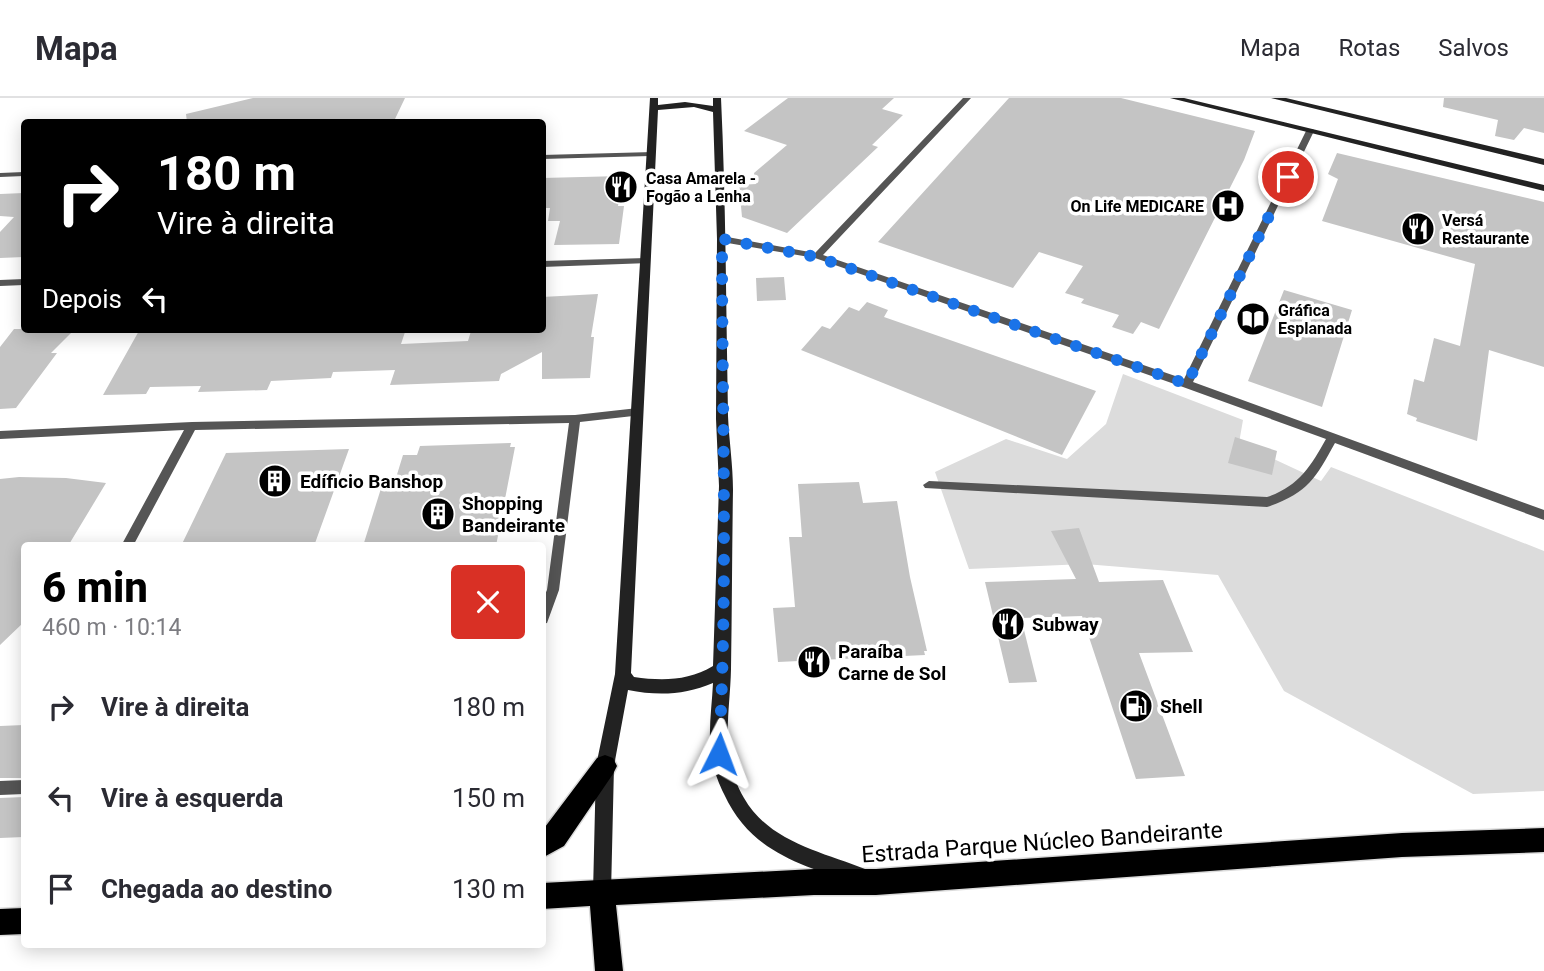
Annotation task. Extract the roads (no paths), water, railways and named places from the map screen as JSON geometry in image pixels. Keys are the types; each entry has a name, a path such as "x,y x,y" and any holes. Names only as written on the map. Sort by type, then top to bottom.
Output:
{"highway":[{"path":"546,843 555,837 605,766"},
{"name":"Estrada Parque Núcleo Bandeirante","path":"546,895 814,882 876,882 1402,845 1544,840"},
{"path":"602,892 609,971"},
{"path":"0,922 21,920"}],"main road":[{"path":"717,98 722,239 722,419 726,486 719,754 727,788 750,826 778,845 876,882"},
{"path":"1174,98 1544,188"},
{"path":"1204,98 1217,109"},
{"path":"1275,98 1544,162"},
{"path":"602,892 605,766 623,674 653,103 705,105 718,111"},
{"path":"623,674 629,683 675,688 694,685 723,669"}],"lane":[{"path":"817,257 967,98"},
{"path":"1187,384 1310,131"},
{"path":"546,157 650,154"},
{"path":"0,175 21,174"},
{"path":"722,239 817,257 1187,384 1544,515"},
{"path":"546,264 646,261"},
{"path":"0,283 21,282"},
{"path":"0,435 192,426 575,419 638,412"},
{"path":"546,608 553,590 575,419"},
{"path":"129,542 192,426"},
{"path":"929,485 1267,502 1292,495 1310,476 1332,439"},
{"path":"0,788 21,787"}],"place":[{"name":"Casa Amarela - Fogão a Lenha","path":"621,187"},
{"name":"On Life MEDICARE","path":"1228,206"},
{"name":"Versá Restaurante","path":"1418,229"},
{"name":"Gráfica Esplanada","path":"1253,319"},
{"name":"Edíficio Banshop","path":"275,481"},
{"name":"Shopping Bandeirante","path":"438,514"},
{"name":"Subway","path":"1008,624"},
{"name":"Paraíba Carne de Sol","path":"814,662"},
{"name":"Shell","path":"1136,706"}]}
